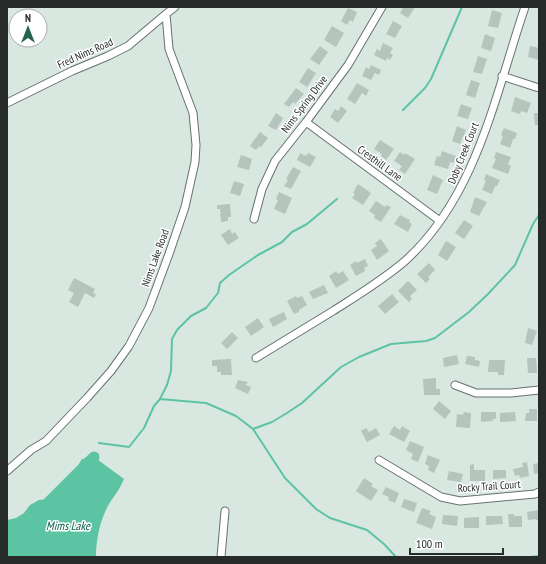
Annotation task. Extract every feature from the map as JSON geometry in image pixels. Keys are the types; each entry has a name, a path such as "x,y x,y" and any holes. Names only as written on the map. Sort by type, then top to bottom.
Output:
{"street":[{"path":"166,14 175,7"},
{"name":"Nims Spring Drive","path":"254,219 260,195 275,161 348,65 382,7"},
{"name":"Doby Creek Court","path":"256,358 378,283 406,260 429,236 448,210 465,181 478,149 525,7"},
{"name":"Fred Nims Road","path":"7,103 72,71 128,46 166,14"},
{"name":"Nims Lake Road","path":"7,471 31,450 46,441 111,371 129,346 149,308 169,254 184,207 195,162 196,145 193,113 169,49 166,14"},
{"path":"502,76 539,88"},
{"name":"Cresthill Lane","path":"306,122 440,221"},
{"path":"454,385 476,393 511,393 539,390"},
{"name":"Rocky Trail Court","path":"379,460 441,497 460,501 535,494 539,492"},
{"path":"221,557 225,511"}],"water":[{"name":"Mims Lake","path":"94,457 124,479 103,516 98,537 96,557 7,557 7,520 16,518 24,513 30,505 39,500 49,499 62,492 82,459"}],"building":[{"path":"403,7 415,7 408,18 400,13"},
{"path":"348,8 357,12 353,22 350,20 347,25 341,21"},
{"path":"492,10 502,13 498,28 488,26"},
{"path":"393,21 402,26 395,38 386,34"},
{"path":"332,26 344,33 336,47 324,40"},
{"path":"485,34 495,38 491,51 481,48"},
{"path":"383,43 393,48 390,53 393,55 390,60 387,58 386,61 374,55 377,49 380,51"},
{"path":"320,46 328,52 319,65 310,59"},
{"path":"530,46 539,48 539,60 528,57"},
{"path":"478,56 487,59 482,74 473,72"},
{"path":"371,65 381,70 379,75 375,73 371,80 362,76 366,67 369,69"},
{"path":"308,68 316,73 307,87 299,82"},
{"path":"471,80 480,83 475,98 466,95"},
{"path":"357,83 369,90 366,96 362,93 355,104 347,99"},
{"path":"296,88 304,94 295,104 293,102 289,107 284,104"},
{"path":"515,97 531,103 527,113 521,111 520,114 511,111"},
{"path":"461,104 472,108 468,119 457,116"},
{"path":"341,106 347,111 338,123 330,117 335,109 338,111"},
{"path":"276,113 283,118 276,130 268,126"},
{"path":"534,113 539,113 539,125 535,125"},
{"path":"457,126 466,130 460,144 452,141"},
{"path":"504,128 517,133 510,148 500,144 503,136 501,135"},
{"path":"260,132 268,138 261,147 259,146 256,150 250,146"},
{"path":"380,140 394,149 386,160 381,156 382,154 374,149"},
{"path":"442,151 456,156 454,163 450,162 448,169 434,165 437,156 440,157"},
{"path":"400,152 404,155 405,153 415,159 405,174 399,170 402,166 394,161"},
{"path":"496,152 511,157 508,164 511,166 508,174 492,168 496,159 494,158"},
{"path":"300,153 306,156 308,153 316,157 310,167 297,160"},
{"path":"241,155 252,159 249,170 237,167"},
{"path":"293,167 301,171 291,189 284,186"},
{"path":"486,174 500,180 497,186 495,186 492,194 482,190 486,181 484,180"},
{"path":"433,175 443,180 437,194 427,190"},
{"path":"234,181 244,184 240,196 230,193"},
{"path":"358,184 371,193 363,205 352,198"},
{"path":"279,192 292,198 285,214 274,209 278,200 276,199"},
{"path":"475,197 487,202 479,216 470,212"},
{"path":"376,201 385,207 386,205 391,207 381,222 374,218 375,215 369,211"},
{"path":"230,204 231,217 228,217 228,221 221,222 220,209 217,209 217,205"},
{"path":"400,215 410,220 409,222 412,224 408,232 394,224"},
{"path":"464,220 473,226 464,239 455,233"},
{"path":"230,229 232,234 235,232 239,238 228,245 221,235"},
{"path":"381,239 389,251 377,260 371,250 377,246 375,243"},
{"path":"446,241 456,247 447,261 438,255"},
{"path":"365,259 368,266 364,268 365,271 356,276 350,265 356,261 357,263"},
{"path":"429,263 435,270 428,277 430,279 426,283 417,274"},
{"path":"336,271 338,274 343,271 349,280 336,288 329,276"},
{"path":"74,278 95,289 93,293 96,294 94,298 85,293 78,307 69,302 74,293 68,290"},
{"path":"408,281 417,290 410,296 412,299 409,302 398,291"},
{"path":"324,285 328,293 313,299 309,292"},
{"path":"392,294 399,302 385,314 378,306"},
{"path":"296,296 297,298 302,296 307,305 299,310 299,312 294,314 287,301"},
{"path":"284,312 287,319 273,327 269,319"},
{"path":"258,318 264,327 251,336 245,327"},
{"path":"528,328 537,331 532,345 525,343"},
{"path":"232,332 238,338 227,349 221,343"},
{"path":"457,355 459,364 444,367 443,358"},
{"path":"467,356 475,357 475,360 480,361 479,367 465,364"},
{"path":"527,358 536,358 537,373 528,373"},
{"path":"231,359 232,375 221,375 221,372 217,372 217,366 212,366 212,360"},
{"path":"489,360 505,360 504,375 498,375 498,372 488,372"},
{"path":"436,378 436,389 440,389 440,395 424,395 423,379"},
{"path":"238,380 248,382 246,385 251,387 248,394 235,388"},
{"path":"439,401 451,411 445,419 433,409"},
{"path":"529,409 537,409 537,421 525,421 526,413 529,413"},
{"path":"464,412 471,413 470,428 456,427 457,414 463,415"},
{"path":"481,412 496,412 496,419 493,419 493,421 481,422"},
{"path":"515,412 516,421 500,422 500,413"},
{"path":"394,426 400,430 402,426 410,431 404,442 389,434"},
{"path":"366,428 369,432 376,428 380,435 367,442 361,431"},
{"path":"410,441 424,447 418,462 411,459 413,454 406,450"},
{"path":"428,455 440,460 434,473 428,470 429,466 425,464"},
{"path":"527,462 529,476 520,478 519,475 515,476 513,469 523,467 522,463"},
{"path":"539,463 539,473 534,474 533,464"},
{"path":"474,464 474,470 485,470 485,481 470,481 470,465"},
{"path":"493,470 506,470 506,478 493,479"},
{"path":"449,471 463,474 461,482 447,480"},
{"path":"364,478 373,484 371,486 378,490 371,501 356,491"},
{"path":"386,487 399,493 395,503 388,500 389,497 382,494"},
{"path":"404,499 417,503 414,512 401,507"},
{"path":"422,508 431,511 429,514 436,517 432,529 416,523"},
{"path":"539,510 539,520 528,520 527,512"},
{"path":"508,514 522,516 522,527 509,527"},
{"path":"443,515 458,516 457,526 442,524"},
{"path":"486,516 502,516 503,524 486,525"},
{"path":"479,517 479,528 464,528 464,518"}],"waterway":[{"path":"403,110 425,88 431,79 462,7"},
{"path":"99,443 129,447 144,428 154,406 160,399 167,385 171,371 172,339 177,330 191,316 206,308 218,293 220,283 258,255 282,242 292,232 307,224 337,199"},
{"path":"253,429 272,422 302,403 341,367 359,357 391,344 426,341 435,338 469,312 515,265 533,224 539,215"},
{"path":"160,399 206,403 236,416 253,429 285,478 316,509 330,518 367,530 384,544 396,557"},
{"path":"45,506 94,457"},
{"path":"531,557 539,556"}]}
